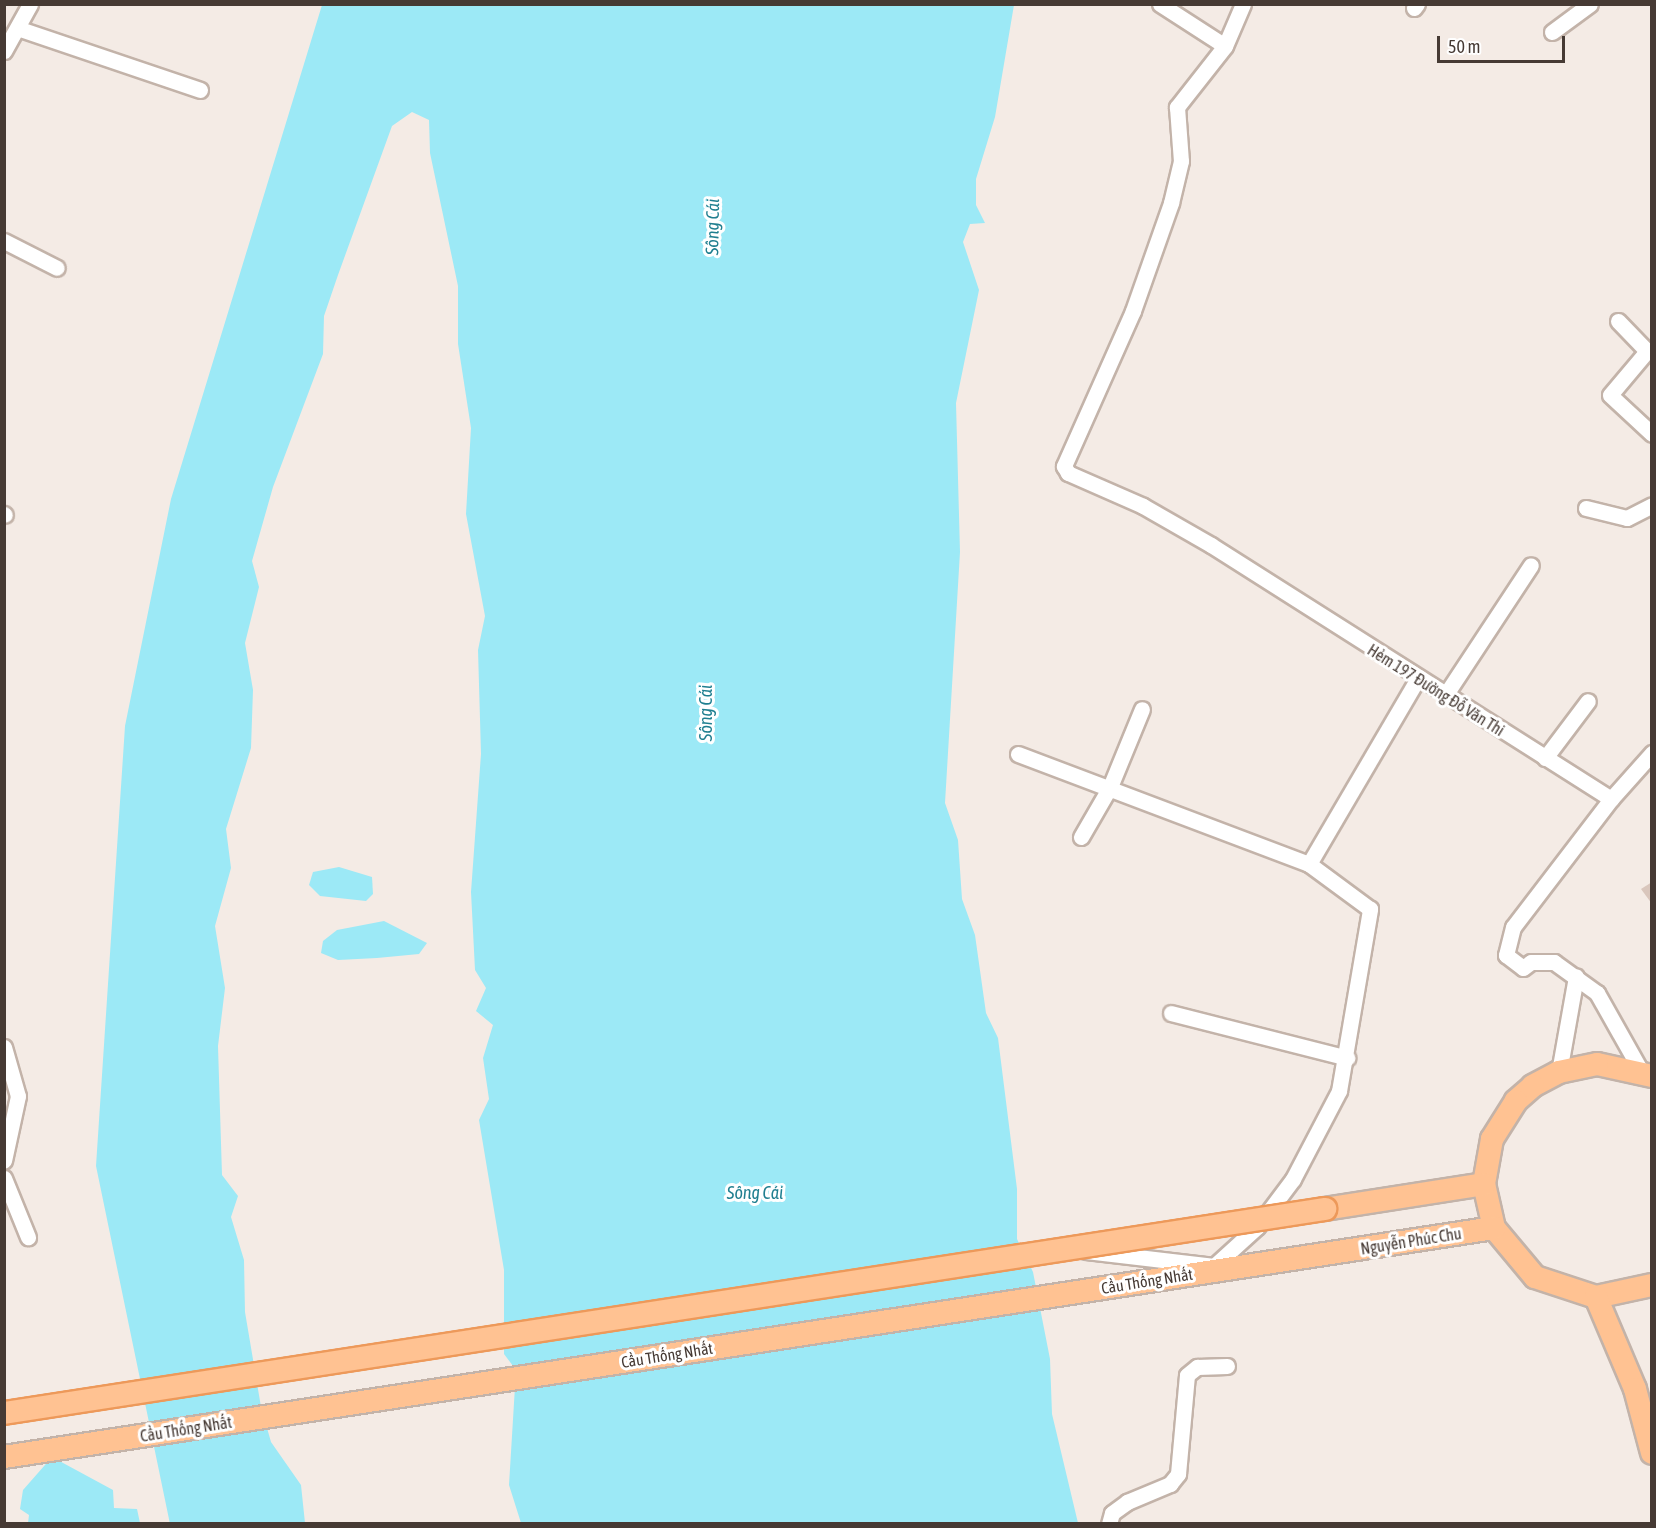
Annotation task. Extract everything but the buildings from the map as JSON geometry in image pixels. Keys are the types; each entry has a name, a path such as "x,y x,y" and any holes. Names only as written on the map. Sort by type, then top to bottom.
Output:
{"main road":[{"path":"1646,1073 1597,1064 1559,1072 1533,1086 1502,1119 1492,1139 1484,1184 1494,1228 1535,1277 1596,1297 1652,1285"},
{"path":"4,1413 1484,1184"},
{"name":"Nguyễn Phúc Chu","path":"1329,1253 1494,1228"},
{"name":"Cầu Thống Nhất","path":"4,1457 1329,1253"},
{"path":"1596,1297 1635,1389 1652,1454"}],"street":[{"path":"4,51 20,29 30,4"},
{"path":"1160,4 1225,46 1243,4"},
{"path":"1552,32 1590,4"},
{"path":"20,29 200,90"},
{"name":"Hẻm 197 Đường Đỗ Văn Thi","path":"1225,46 1177,107 1181,161 1171,203 1133,311 1064,466 1068,473 1143,506 1211,545 1417,680 1446,694 1611,799"},
{"path":"4,241 57,268"},
{"path":"1618,321 1647,351 1610,395 1652,434"},
{"path":"1586,508 1627,518 1652,505"},
{"path":"1446,694 1531,565"},
{"path":"1309,864 1417,680"},
{"path":"1545,758 1588,701"},
{"path":"1081,837 1110,787 1142,709"},
{"path":"1646,1073 1597,993 1554,962 1531,962 1523,968 1514,964 1506,955 1513,927 1611,799 1652,753"},
{"path":"1018,754 1309,864 1370,909 1347,1058 1339,1091 1293,1179 1257,1227 1214,1266 1174,1266 1058,1246"},
{"path":"1559,1072 1576,977"},
{"path":"1171,1013 1347,1058"},
{"path":"4,1047 18,1096 4,1161"},
{"path":"4,1178 28,1237"},
{"path":"1109,1524 1120,1507 1170,1484 1178,1474 1187,1375 1197,1367 1227,1366"}],"water":[{"name":"Sông Cái","path":"322,5 1014,5 995,117 976,179 976,205 985,223 970,224 963,242 979,290 956,403 960,552 945,803 958,840 962,899 975,935 986,1013 998,1038 1017,1189 1017,1239 1033,1272 1050,1359 1052,1414 1078,1523 521,1523 509,1485 516,1370 504,1354 504,1270 479,1120 489,1099 483,1058 493,1025 476,1011 486,988 475,970 471,892 481,754 478,650 485,616 466,514 471,428 458,344 458,286 430,153 429,120 412,112 392,126 338,275 324,316 323,354 273,487 252,561 259,587 245,643 253,690 251,748 226,829 231,868 215,926 225,988 218,1046 222,1175 238,1196 231,1217 244,1260 245,1312 261,1407 271,1442 301,1485 305,1523 170,1524 96,1166 125,726 171,499"},
{"path":"339,867 372,877 373,894 366,901 320,896 309,885 313,872"},
{"path":"384,921 427,943 419,954 377,958 338,960 321,953 323,941 337,930"},
{"path":"52,1457 113,1490 114,1508 137,1509 140,1523 28,1523 29,1515 20,1509 23,1490"}]}
